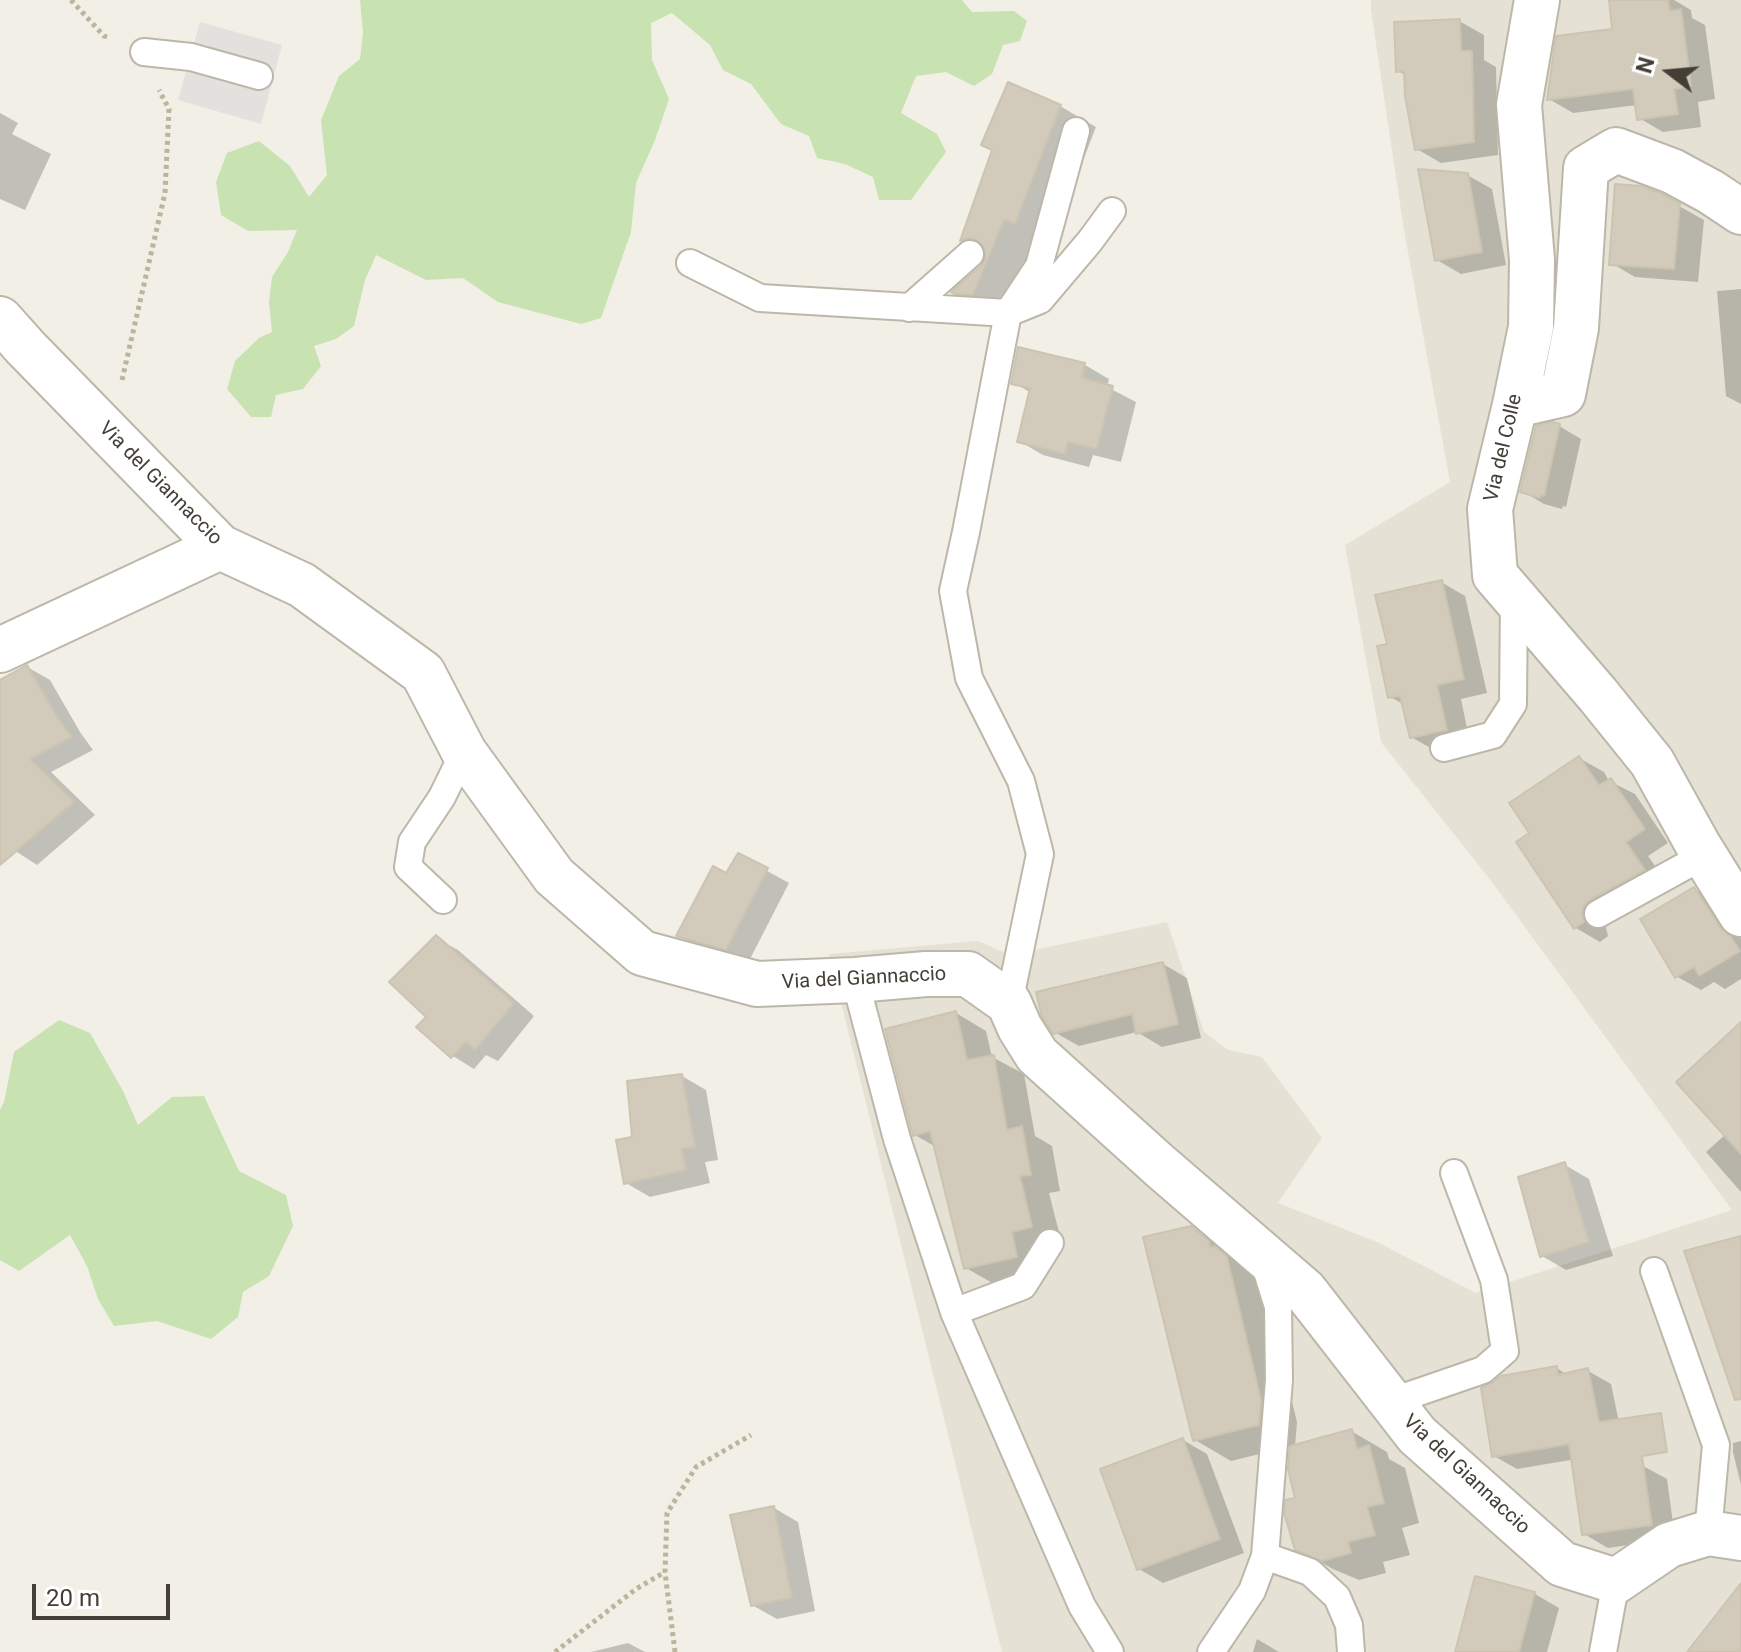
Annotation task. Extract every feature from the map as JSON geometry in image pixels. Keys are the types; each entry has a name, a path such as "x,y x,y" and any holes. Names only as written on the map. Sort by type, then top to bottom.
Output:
{"street":[{"name":"Via del Colle","path":"1537,0 1519,105 1532,260 1531,327 1490,509 1495,575 1652,762 1741,914"},
{"path":"1515,405 1563,394 1576,328 1586,168 1616,150 1672,171 1741,212"},
{"name":"Via del Giannaccio","path":"0,319 220,547 302,585 423,673 464,752 554,876 642,953 757,984 968,974 1009,1003 1037,1055 1305,1291 1417,1435 1562,1564 1616,1581"},
{"path":"0,650 220,547"},
{"path":"1616,1581 1669,1545 1724,1535"}],"lane":[{"path":"144,52 191,57 259,76"},
{"path":"1009,1003 1040,854 1021,781 969,678 953,591 1008,313 1039,266 1076,131"},
{"path":"690,263 760,298 1008,313 1040,300 1112,211"},
{"path":"909,308 970,254"},
{"path":"1444,748 1493,735 1513,704 1514,596"},
{"path":"443,900 408,867 412,842 442,797 464,752"},
{"path":"1598,914 1705,855"},
{"path":"855,980 897,1139 954,1312 1082,1606 1110,1652"},
{"path":"1390,1402 1483,1370 1505,1351 1494,1280 1454,1173"},
{"path":"954,1312 1023,1286 1050,1243"},
{"path":"1211,1652 1252,1591 1265,1556 1279,1380 1278,1307 1262,1255"},
{"path":"1654,1271 1716,1445 1724,1535"},
{"path":"1265,1556 1310,1572 1337,1597 1349,1625 1351,1652"},
{"path":"1603,1652 1616,1581"}],"path":[{"path":"71,0 104,36 144,52 169,109 165,193 127,366 107,431"},
{"path":"675,1652 665,1572 667,1513 696,1467 751,1435"},
{"path":"555,1652 636,1589 665,1572"}],"shaded area":[{"path":"1371,0 1741,0 1741,1652 1002,1652 829,954 978,941 1010,955 1167,922 1204,1032 1228,1050 1262,1057 1322,1138 1278,1203 1377,1242 1476,1293 1732,1210 1492,882 1381,742 1345,545 1450,482 1404,230"},
{"path":"200,22 282,45 261,124 178,100"}],"green space":[{"path":"360,0 962,0 972,12 1014,11 1027,21 1020,41 1003,45 992,74 974,86 946,72 916,76 901,113 937,134 946,152 911,200 879,200 873,177 845,164 817,158 809,136 781,124 751,84 723,70 710,45 672,13 651,23 652,60 669,99 636,183 631,232 601,318 581,324 498,302 463,278 426,280 376,255 365,280 354,326 336,339 314,346 321,366 303,389 276,395 271,417 251,417 227,389 235,361 259,338 272,332 269,302 272,277 297,230 248,231 221,215 216,182 227,153 259,141 290,166 309,197 327,175 321,120 339,76 360,59 363,33"},
{"path":"59,1020 90,1033 123,1091 138,1125 172,1097 204,1096 239,1171 286,1195 293,1226 269,1276 243,1292 238,1317 211,1339 157,1321 114,1326 98,1299 87,1266 70,1235 19,1271 0,1260 0,1110 14,1052"}],"building":[{"path":"1609,0 1668,0 1670,11 1681,9 1691,86 1674,89 1678,114 1637,120 1633,89 1547,100 1556,36 1612,29"},
{"path":"1460,19 1461,51 1472,51 1474,142 1415,150 1405,96 1404,71 1396,72 1394,22"},
{"path":"1008,82 1061,105 1015,224 1004,220 973,295 955,294 951,292 981,266 985,258 981,243 968,238 960,241 992,150 981,145"},
{"path":"1418,169 1468,173 1482,252 1435,261"},
{"path":"1615,184 1641,186 1680,204 1674,269 1609,265"},
{"path":"1018,347 1085,363 1082,378 1113,386 1097,449 1068,442 1065,454 1017,442 1030,388 1011,384"},
{"path":"1552,422 1560,424 1544,496 1540,498 1520,492 1536,426"},
{"path":"1442,580 1464,679 1437,685 1447,730 1410,738 1400,696 1388,698 1377,646 1387,644 1375,595"},
{"path":"27,665 72,737 30,759 74,802 0,865 0,680"},
{"path":"1579,756 1599,785 1611,778 1645,829 1626,842 1645,870 1590,900 1582,913 1584,922 1574,929 1516,842 1529,833 1509,803"},
{"path":"738,853 768,868 726,950 676,936 713,866 726,873"},
{"path":"1694,887 1740,951 1699,976 1694,967 1675,978 1640,919"},
{"path":"436,935 514,1003 475,1050 466,1042 451,1058 416,1027 426,1017 389,982"},
{"path":"1163,962 1178,1024 1136,1034 1132,1014 1053,1034 1042,1017 1036,992"},
{"path":"956,1011 967,1060 994,1055 1007,1130 1022,1126 1031,1175 1020,1176 1032,1227 1012,1232 1017,1257 964,1269 930,1131 913,1136 885,1029"},
{"path":"1741,1022 1741,1154 1676,1082"},
{"path":"682,1074 695,1147 682,1149 686,1170 624,1184 616,1140 632,1137 627,1081"},
{"path":"1565,1162 1589,1242 1540,1257 1518,1177"},
{"path":"1191,1226 1209,1241 1210,1247 1215,1246 1227,1257 1261,1400 1259,1425 1193,1441 1143,1237"},
{"path":"1741,1236 1741,1399 1735,1400 1684,1251"},
{"path":"1557,1366 1558,1375 1588,1368 1599,1422 1661,1413 1667,1452 1642,1456 1652,1525 1582,1535 1569,1444 1492,1457 1481,1388 1501,1376"},
{"path":"1352,1429 1357,1449 1369,1445 1384,1503 1367,1507 1375,1535 1348,1542 1351,1553 1321,1561 1295,1550 1284,1513 1285,1500 1295,1498 1288,1469 1290,1446"},
{"path":"1183,1438 1220,1539 1137,1570 1100,1469"},
{"path":"774,1506 792,1598 751,1606 730,1515"},
{"path":"1475,1576 1535,1592 1519,1652 1455,1652"},
{"path":"1741,1583 1741,1652 1687,1652"}]}
